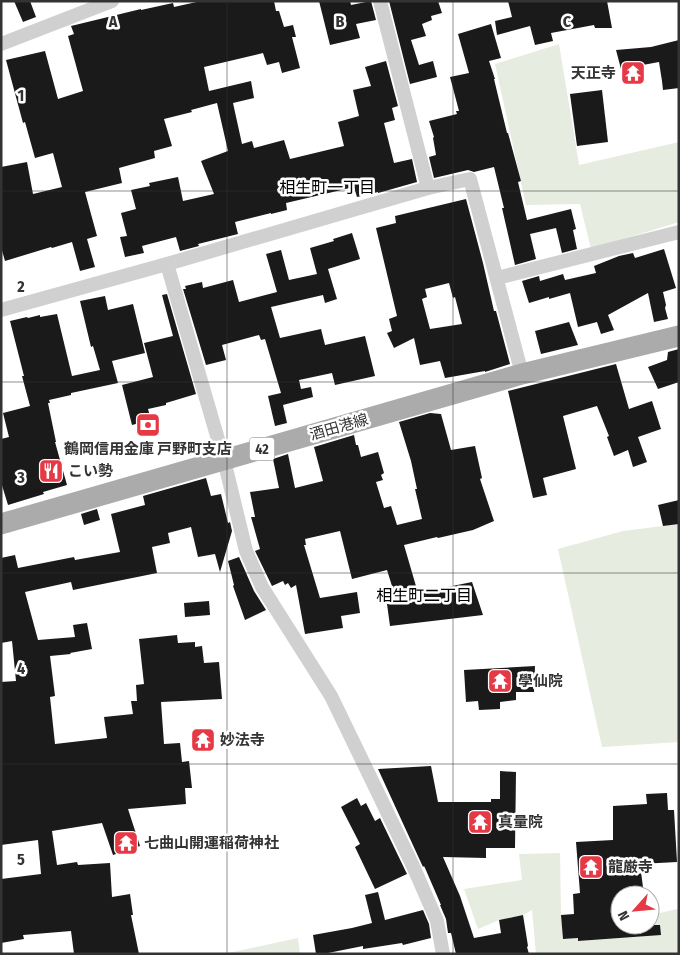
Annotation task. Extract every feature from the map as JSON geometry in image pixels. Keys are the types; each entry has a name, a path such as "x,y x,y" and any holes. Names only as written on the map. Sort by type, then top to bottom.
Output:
{"main road":[{"name":"酒田港線","path":"1,524 522,374 679,336"}],"street":[{"path":"1,44 112,1"},
{"path":"380,1 428,188"},
{"path":"1,310 428,188 470,179 522,374"},
{"path":"497,278 679,232"},
{"path":"167,264 224,460 246,551 262,586 331,696 377,790 437,921 443,954"}],"shaded area":[{"path":"559,44 579,165 679,142 679,222 591,249 580,204 526,205 495,64"},
{"path":"679,524 679,742 602,747 558,549 623,531"},
{"path":"560,853 563,939 578,938 578,941 660,935 660,913 677,909 679,912 679,954 536,954 532,910 523,915 499,920 478,929 464,889 522,880 519,854"},
{"path":"298,938 300,954 224,954"}],"building":[{"path":"14,1 30,1 36,17 23,22"},
{"path":"201,1 274,1 276,11 279,11 284,27 293,25 296,37 292,37 300,68 282,73 279,62 267,65 263,53 204,67 209,91 251,81 254,98 233,103 242,144 252,141 254,148 284,140 290,159 344,146 338,122 359,116 353,90 371,86 365,67 386,61 398,106 392,108 395,120 384,123 394,163 412,159 417,182 357,197 354,187 286,203 287,210 235,222 238,234 198,244 199,246 180,251 176,237 142,246 144,253 125,257 120,237 127,236 121,213 136,209 131,190 150,186 149,183 178,177 183,201 214,194 201,161 228,151 217,103 164,119 172,146 154,151 155,158 119,168 122,183 85,192 97,236 87,239 95,267 80,271 72,242 5,261 1,247 1,167 27,162 33,194 62,187 53,153 35,158 25,122 23,123 6,60 45,51 58,99 83,91 68,36 74,34 71,26 141,9 173,3 174,7"},
{"path":"319,1 350,1 351,5 371,1 376,20 356,24 360,38 330,45"},
{"path":"389,1 438,1 442,13 431,16 432,20 422,24 426,36 411,40 419,65 433,61 437,77 410,84"},
{"path":"508,1 607,1 612,28 595,28 594,25 551,33 553,41 535,45 530,26 497,35 495,21 512,17"},
{"path":"491,24 501,58 489,61 521,181 518,182 527,220 571,209 576,229 573,230 577,249 562,253 556,228 530,234 536,259 515,265 494,167 474,172 468,170 434,178 429,157 436,155 434,137 429,121 457,114 456,111 459,111 450,77 469,73 458,34"},
{"path":"679,40 679,88 663,90 659,62 621,69 616,50 651,47"},
{"path":"602,90 608,142 577,146 570,94"},
{"path":"466,199 494,311 496,311 510,364 485,372 445,378 440,361 420,365 414,338 394,348 387,333 392,331 389,319 397,316 376,228 396,223 395,216","holes":["449,283 453,298 455,297 462,324 430,329 422,299 427,297 425,289"]},
{"path":"352,233 360,259 328,269 337,299 325,303 323,295 271,307 280,338 321,329 325,345 365,336 375,376 335,385 332,373 299,380 301,389 311,387 313,397 283,405 287,423 275,426 268,396 281,393 265,339 261,340 259,335 222,345 226,360 206,365 183,289 186,289 185,286 202,282 203,288 233,280 239,302 277,292 266,254 281,250 289,280 317,274 310,248"},
{"path":"664,249 676,288 663,292 668,319 654,322 648,293 608,315 614,330 601,334 597,322 578,327 570,293 529,303 522,281 539,276 540,281 563,274 565,280 596,273 594,266 619,256 633,253 635,258"},
{"path":"167,294 196,394 166,403 166,405 148,409 151,420 132,425 122,385 153,377 144,343 173,336 162,295"},
{"path":"105,296 108,310 133,304 145,353 112,361 118,383 71,393 71,395 49,400 55,442 67,485 8,505 1,482 1,439 9,437 3,413 30,406 10,321 40,315 40,317 57,314 72,376 100,370 93,346 91,347 80,301"},
{"path":"569,322 578,345 541,354 535,331"},
{"path":"679,349 679,382 658,389 648,367 667,360 668,352"},
{"path":"616,364 629,409 652,401 661,429 638,437 647,462 633,467 628,450 614,456 607,437 609,436 597,406 563,416 576,469 543,478 547,495 533,498 508,391"},
{"path":"430,413 441,414 451,450 475,446 482,478 480,479 494,521 473,530 404,545 418,593 472,582 483,615 390,626 387,604 397,602 387,570 352,579 340,531 305,539 306,545 304,545 320,598 357,592 360,613 341,616 343,628 305,634 296,585 291,588 288,583 285,585 283,581 272,586 255,551 260,549 251,517 255,517 250,492 279,488 273,459 288,454 295,488 323,481 314,447 354,435 361,457 378,452 384,473 381,475 383,480 376,482 384,508 391,506 397,525 422,519 411,461 399,422"},
{"path":"206,478 211,496 221,494 228,523 230,522 232,531 220,572 215,554 198,557 191,527 168,533 170,543 152,547 157,573 73,590 71,582 25,592 38,640 75,637 73,625 87,623 92,649 50,656 55,696 50,697 55,744 107,738 104,717 133,714 131,701 137,701 136,685 144,684 139,639 177,635 178,643 195,642 195,647 202,646 204,663 219,662 222,699 161,702 164,744 180,743 182,762 189,761 192,788 185,788 186,804 128,809 140,846 113,855 102,823 52,831 57,865 77,862 78,865 110,863 112,897 130,894 133,915 131,915 139,954 74,954 71,931 23,935 24,939 1,943 1,879 41,874 38,840 1,845 1,682 16,681 12,641 1,643 1,558 15,555 18,568 74,557 75,560 120,552 111,514 145,505 143,496"},
{"path":"679,500 679,524 663,526 658,505"},
{"path":"97,509 100,520 84,525 81,514"},
{"path":"239,557 254,591 266,610 245,620 233,586 228,561"},
{"path":"209,601 210,615 185,617 184,603"},
{"name":"學仙院","path":"535,666 534,692 516,692 516,700 500,702 500,709 479,710 478,701 466,702 464,670"},
{"path":"431,766 438,802 491,802 491,799 500,799 500,771 516,772 515,848 486,848 486,858 443,857 460,896 474,938 501,933 499,920 523,915 529,954 456,954 451,933 448,933 441,905 378,769"},
{"name":"龍厳寺","path":"667,793 668,810 674,810 677,862 640,864 643,885 610,885 610,935 660,935 660,925 661,935 578,941 578,938 563,939 561,915 574,914 573,894 580,893 576,842 613,840 613,806 647,804 646,794"},
{"path":"357,798 361,806 366,803 375,821 380,818 407,874 375,889 355,847 360,844 341,807"},
{"path":"378,892 385,920 423,910 429,924 431,938 403,945 402,943 363,949 363,946 316,954 313,935 372,923 365,895"}],"place":[{"name":"天正寺","path":"633,73"},
{"name":"鶴岡信用金庫 戸野町支店","path":"148,425"},
{"name":"こい勢","path":"51,471"},
{"name":"學仙院","path":"500,681"},
{"name":"妙法寺","path":"203,740"},
{"name":"真量院","path":"480,822"},
{"name":"七曲山開運稲荷神社","path":"126,843"},
{"name":"龍厳寺","path":"591,867"}],"district":[{"name":"相生町一丁目","path":"327,187"},
{"name":"相生町二丁目","path":"424,595"}]}
